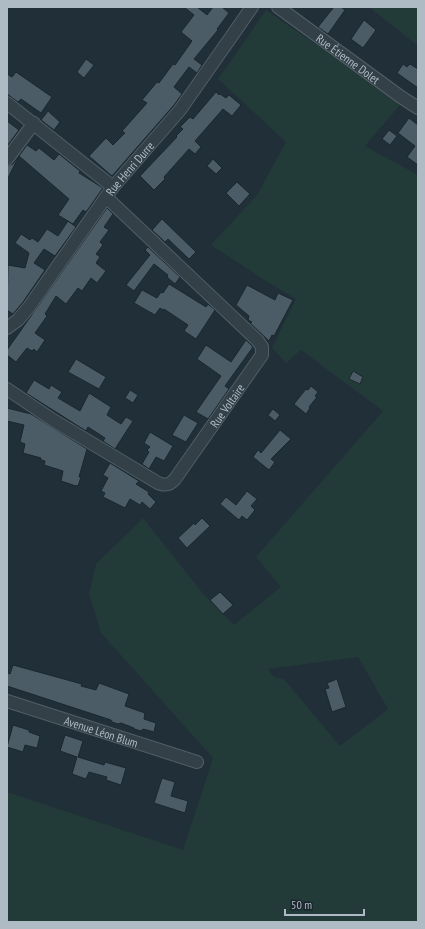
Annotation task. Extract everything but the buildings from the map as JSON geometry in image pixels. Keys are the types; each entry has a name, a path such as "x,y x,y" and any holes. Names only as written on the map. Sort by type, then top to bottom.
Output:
{"street":[{"name":"Rue Henri Durre","path":"7,328 18,320 29,307 113,187 180,110 252,7"},
{"name":"Rue Étienne Dolet","path":"278,7 418,108"},
{"path":"7,102 113,187"},
{"path":"7,159 34,123"},
{"name":"Rue Voltaire","path":"7,389 53,420 158,483 170,484 176,479 262,355 262,348 258,340 106,197"},
{"name":"Avenue Léon Blum","path":"7,701 196,762"}],"green space":[{"path":"369,7 418,7 418,46"},
{"path":"266,10 372,83 400,105 365,146 418,175 418,922 7,922 7,792 183,850 213,758 101,633 89,594 96,564 143,518 205,596 234,625 281,587 256,557 383,411 301,350 286,363 272,348 296,299 211,245 257,195 286,142 218,79","holes":["358,657 388,709 340,746 284,679 274,677 268,669"]}]}
